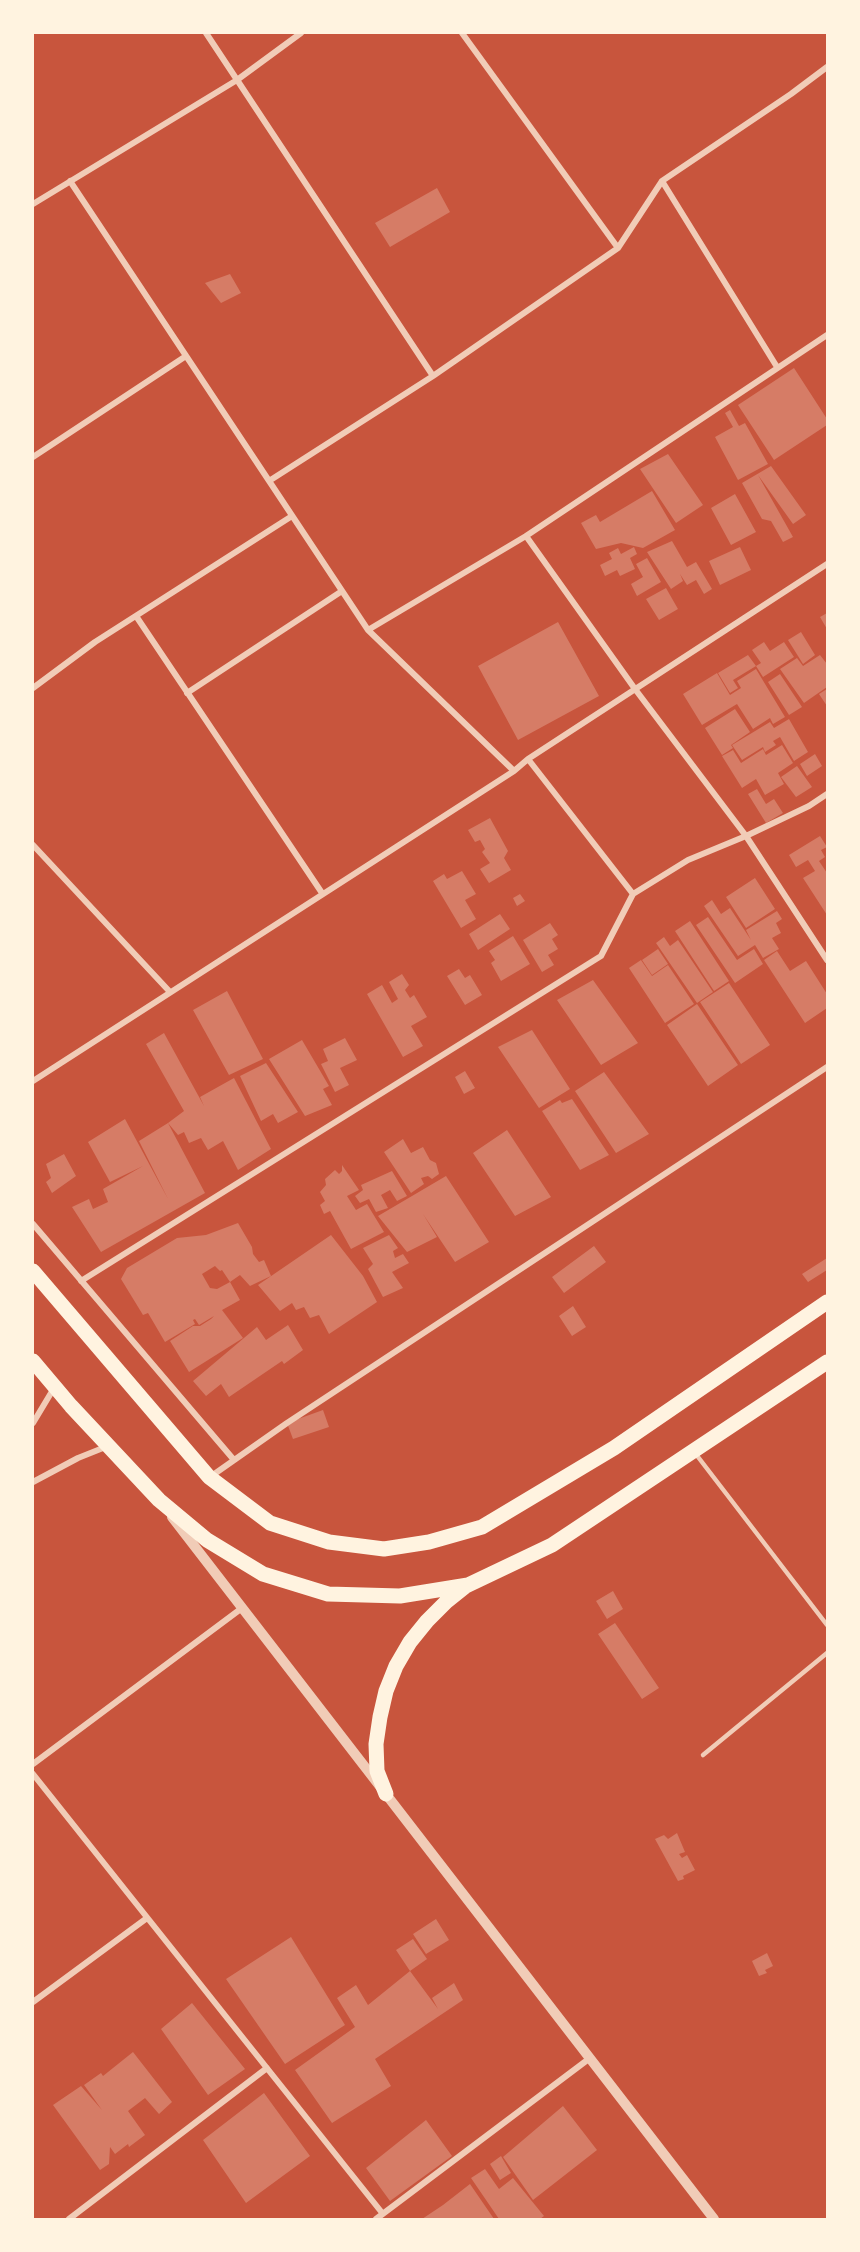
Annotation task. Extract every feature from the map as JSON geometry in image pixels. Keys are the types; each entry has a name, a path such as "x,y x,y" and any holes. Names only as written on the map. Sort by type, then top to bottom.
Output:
{"main road":[{"path":"33,1271 209,1478 270,1523 329,1542 384,1549 429,1542 482,1527 614,1448 827,1302"},
{"path":"33,1362 159,1500 207,1540 263,1574 328,1594 400,1596 468,1585"},
{"path":"386,1794 377,1771 376,1744 386,1691 396,1666 410,1642 446,1602 468,1585 552,1545 827,1362"}],"street":[{"path":"206,33 433,376"},
{"path":"33,204 237,80 301,33"},
{"path":"462,33 618,248"},
{"path":"268,481 433,376 618,248 662,181 827,67"},
{"path":"70,181 368,630 514,771"},
{"path":"662,181 777,368"},
{"path":"368,630 526,536 827,335"},
{"path":"33,457 186,356"},
{"path":"33,688 95,642 292,516"},
{"path":"526,536 635,689 746,836 827,960"},
{"path":"33,1081 514,771 528,759 827,564"},
{"path":"188,693 342,591"},
{"path":"136,616 322,893"},
{"path":"528,759 633,894"},
{"path":"81,1281 601,956 633,894 688,860 746,836 809,806 827,794"},
{"path":"33,845 170,992"},
{"path":"209,1478 297,1416 827,1066"},
{"path":"33,1224 234,1460"},
{"path":"33,1422 55,1387"},
{"path":"33,1482 78,1458 109,1446"},
{"path":"159,1500 710,2217"},
{"path":"33,1764 242,1608"},
{"path":"33,1774 383,2214"},
{"path":"33,2002 147,1918"},
{"path":"376,2219 590,2058"},
{"path":"69,2219 267,2068"}],"lane":[{"path":"694,1450 827,1625"},
{"path":"703,1755 827,1653"}],"building":[{"path":"437,188 450,212 390,247 375,223"},
{"path":"230,274 241,293 221,303 205,283"},
{"path":"794,368 827,419 827,425 774,460 738,405"},
{"path":"730,410 739,426 745,423 768,464 738,480 715,437 733,427 725,413"},
{"path":"668,454 703,505 676,523 640,469"},
{"path":"771,466 806,515 793,524 758,475 793,537 783,542 771,521 762,519 742,483"},
{"path":"652,491 675,530 643,548 621,543 596,549 581,523 596,515 600,522"},
{"path":"735,494 756,532 731,545 711,508"},
{"path":"672,541 687,567 696,562 712,589 704,594 696,580 687,585 680,574 683,581 671,589 647,552"},
{"path":"634,547 637,554 630,558 635,569 620,576 617,570 605,576 600,565 612,559 609,553 618,548 621,554"},
{"path":"740,547 751,570 720,585 709,561"},
{"path":"647,558 661,582 637,596 631,584 643,577 636,564"},
{"path":"666,588 678,609 659,620 646,599"},
{"path":"827,613 827,629 820,617"},
{"path":"558,622 599,696 518,740 478,666"},
{"path":"801,632 815,655 803,664 788,640"},
{"path":"764,642 770,651 784,642 794,657 763,677 756,666 761,663 752,650"},
{"path":"748,655 756,666 733,680 738,688 730,693 718,673"},
{"path":"820,655 827,664 827,687 804,703 780,669 797,658 803,666"},
{"path":"756,669 785,717 773,724 770,718 753,729 737,704 702,725 683,694 717,673 730,695 741,688 737,681"},
{"path":"780,674 802,707 789,715 768,682"},
{"path":"827,689 827,706 819,694"},
{"path":"735,709 750,732 731,745 733,748 722,755 705,728"},
{"path":"789,719 808,752 794,761 780,737 773,741 776,745 765,752 763,747 742,760 732,745 770,722 774,728"},
{"path":"782,745 793,763 778,773 784,784 765,795 756,779 742,788 722,756 733,750 741,763 763,749 766,755"},
{"path":"815,754 822,766 807,776 800,764"},
{"path":"797,766 812,787 796,797 781,777"},
{"path":"757,789 766,804 774,799 783,813 766,823 748,794"},
{"path":"490,818 508,851 504,858 511,870 489,883 480,869 490,863 482,852 485,849 480,840 475,842 468,830"},
{"path":"820,836 827,847 821,850 825,857 819,861 827,873 827,915 803,878 815,871 808,860 796,867 789,855"},
{"path":"462,871 476,894 465,900 476,919 461,928 433,881 444,874 447,879"},
{"path":"755,878 775,909 746,928 726,897"},
{"path":"520,894 525,901 517,906 513,898"},
{"path":"712,900 721,914 730,908 751,940 746,930 777,911 782,919 776,923 781,933 772,938 779,949 763,958 755,945 738,956 704,906"},
{"path":"500,914 510,929 478,950 469,934"},
{"path":"708,917 737,960 754,949 763,964 735,983 696,925"},
{"path":"690,921 729,981 714,991 675,931"},
{"path":"550,923 558,935 552,939 558,949 548,955 554,965 542,972 523,940"},
{"path":"513,936 530,964 501,981 491,963 495,960 489,951"},
{"path":"664,937 670,946 678,940 713,992 697,1003 656,943"},
{"path":"658,949 668,964 652,975 642,960"},
{"path":"777,951 790,971 806,961 827,994 827,1008 805,1023 764,960"},
{"path":"641,960 652,976 668,965 694,1004 665,1023 629,968"},
{"path":"459,969 465,978 470,975 482,995 465,1005 447,976"},
{"path":"402,974 409,985 405,990 410,998 414,995 427,1017 411,1026 423,1046 403,1057 367,994 382,985 392,1003 398,999 389,982"},
{"path":"593,980 638,1043 601,1065 557,1000"},
{"path":"729,983 770,1045 741,1064 700,1002"},
{"path":"227,991 263,1059 229,1075 193,1010"},
{"path":"697,1004 738,1065 708,1086 667,1025"},
{"path":"532,1030 570,1089 539,1108 498,1047"},
{"path":"164,1033 204,1106 200,1097 234,1078 271,1149 238,1170 223,1141 208,1150 201,1138 189,1143 184,1132 178,1135 168,1123 184,1111 146,1044"},
{"path":"345,1038 357,1060 340,1068 349,1085 335,1092 321,1064 328,1061 323,1049"},
{"path":"302,1040 329,1086 323,1089 332,1105 305,1116 269,1059"},
{"path":"266,1063 298,1112 278,1123 273,1114 261,1121 240,1076"},
{"path":"465,1071 475,1088 464,1094 455,1077"},
{"path":"604,1072 649,1134 616,1153 575,1091"},
{"path":"572,1099 609,1155 580,1170 542,1111 560,1100 562,1103"},
{"path":"125,1119 168,1199 139,1141 168,1123 205,1193 101,1252 72,1207 89,1199 93,1209 108,1202 103,1189 143,1166 110,1182 88,1142"},
{"path":"507,1130 551,1197 515,1216 473,1153"},
{"path":"403,1139 411,1153 423,1147 430,1160 436,1163 439,1174 432,1179 428,1176 421,1178 424,1184 411,1193 384,1152"},
{"path":"64,1154 76,1176 52,1193 46,1182 51,1178 46,1164"},
{"path":"342,1165 359,1190 347,1196 356,1210 367,1204 384,1232 351,1249 330,1211 324,1214 320,1205 325,1201 320,1192 326,1185 325,1179 335,1170 339,1174 342,1171"},
{"path":"392,1171 407,1196 397,1201 390,1190 381,1195 388,1208 376,1212 369,1199 360,1203 355,1196 363,1190 361,1185"},
{"path":"446,1176 489,1242 455,1262 423,1214 437,1237 407,1252 378,1216"},
{"path":"238,1223 252,1247 253,1254 259,1262 264,1260 271,1276 250,1286 240,1275 230,1282 240,1300 222,1310 243,1338 189,1372 170,1341 193,1326 200,1326 214,1316 199,1325 195,1319 193,1320 195,1324 165,1342 148,1313 143,1315 121,1279 127,1268 177,1238 206,1235","holes":["215,1266 220,1271 222,1270 230,1282 217,1289 210,1288 202,1274"]},
{"path":"331,1235 363,1276 377,1302 329,1334 319,1315 310,1318 304,1307 296,1310 292,1303 280,1311 258,1285"},
{"path":"389,1235 398,1248 393,1251 395,1258 403,1254 409,1263 392,1272 403,1288 383,1297 368,1269 373,1264 363,1248"},
{"path":"594,1246 606,1262 564,1293 552,1277"},
{"path":"827,1258 827,1270 808,1282 802,1274"},
{"path":"573,1306 586,1327 572,1336 559,1316"},
{"path":"288,1325 303,1350 284,1364 282,1361 229,1397 221,1384 206,1396 193,1381 257,1327 266,1340"},
{"path":"323,1410 329,1427 293,1439 287,1423"},
{"path":"613,1591 623,1609 607,1619 596,1601"},
{"path":"615,1623 659,1688 642,1699 598,1634"},
{"path":"677,1833 685,1852 679,1854 682,1858 687,1855 695,1870 678,1881 655,1839 664,1835 668,1839"},
{"path":"436,1919 449,1940 426,1954 413,1934"},
{"path":"291,1937 345,2025 285,2064 226,1979"},
{"path":"413,1939 427,1959 410,1971 396,1950"},
{"path":"767,1953 773,1966 765,1970 767,1973 759,1976 752,1961"},
{"path":"410,1971 438,2009 432,1998 454,1983 463,2000 375,2059 391,2086 332,2123 295,2070 355,2027 337,1998 356,1985 368,2005"},
{"path":"192,2003 245,2069 208,2095 161,2029"},
{"path":"133,2052 172,2102 159,2114 145,2098 128,2111 145,2135 115,2154 110,2147 109,2164 100,2170 53,2105 81,2086 102,2110 84,2085 101,2073 103,2076"},
{"path":"264,2093 310,2156 246,2203 203,2140"},
{"path":"563,2106 597,2150 533,2200 503,2157"},
{"path":"426,2120 452,2156 390,2201 366,2168"},
{"path":"501,2156 511,2173 500,2180 490,2164"},
{"path":"485,2169 499,2189 513,2178 544,2216 540,2219 499,2219 471,2178"},
{"path":"470,2184 494,2219 422,2219 443,2205"}]}
